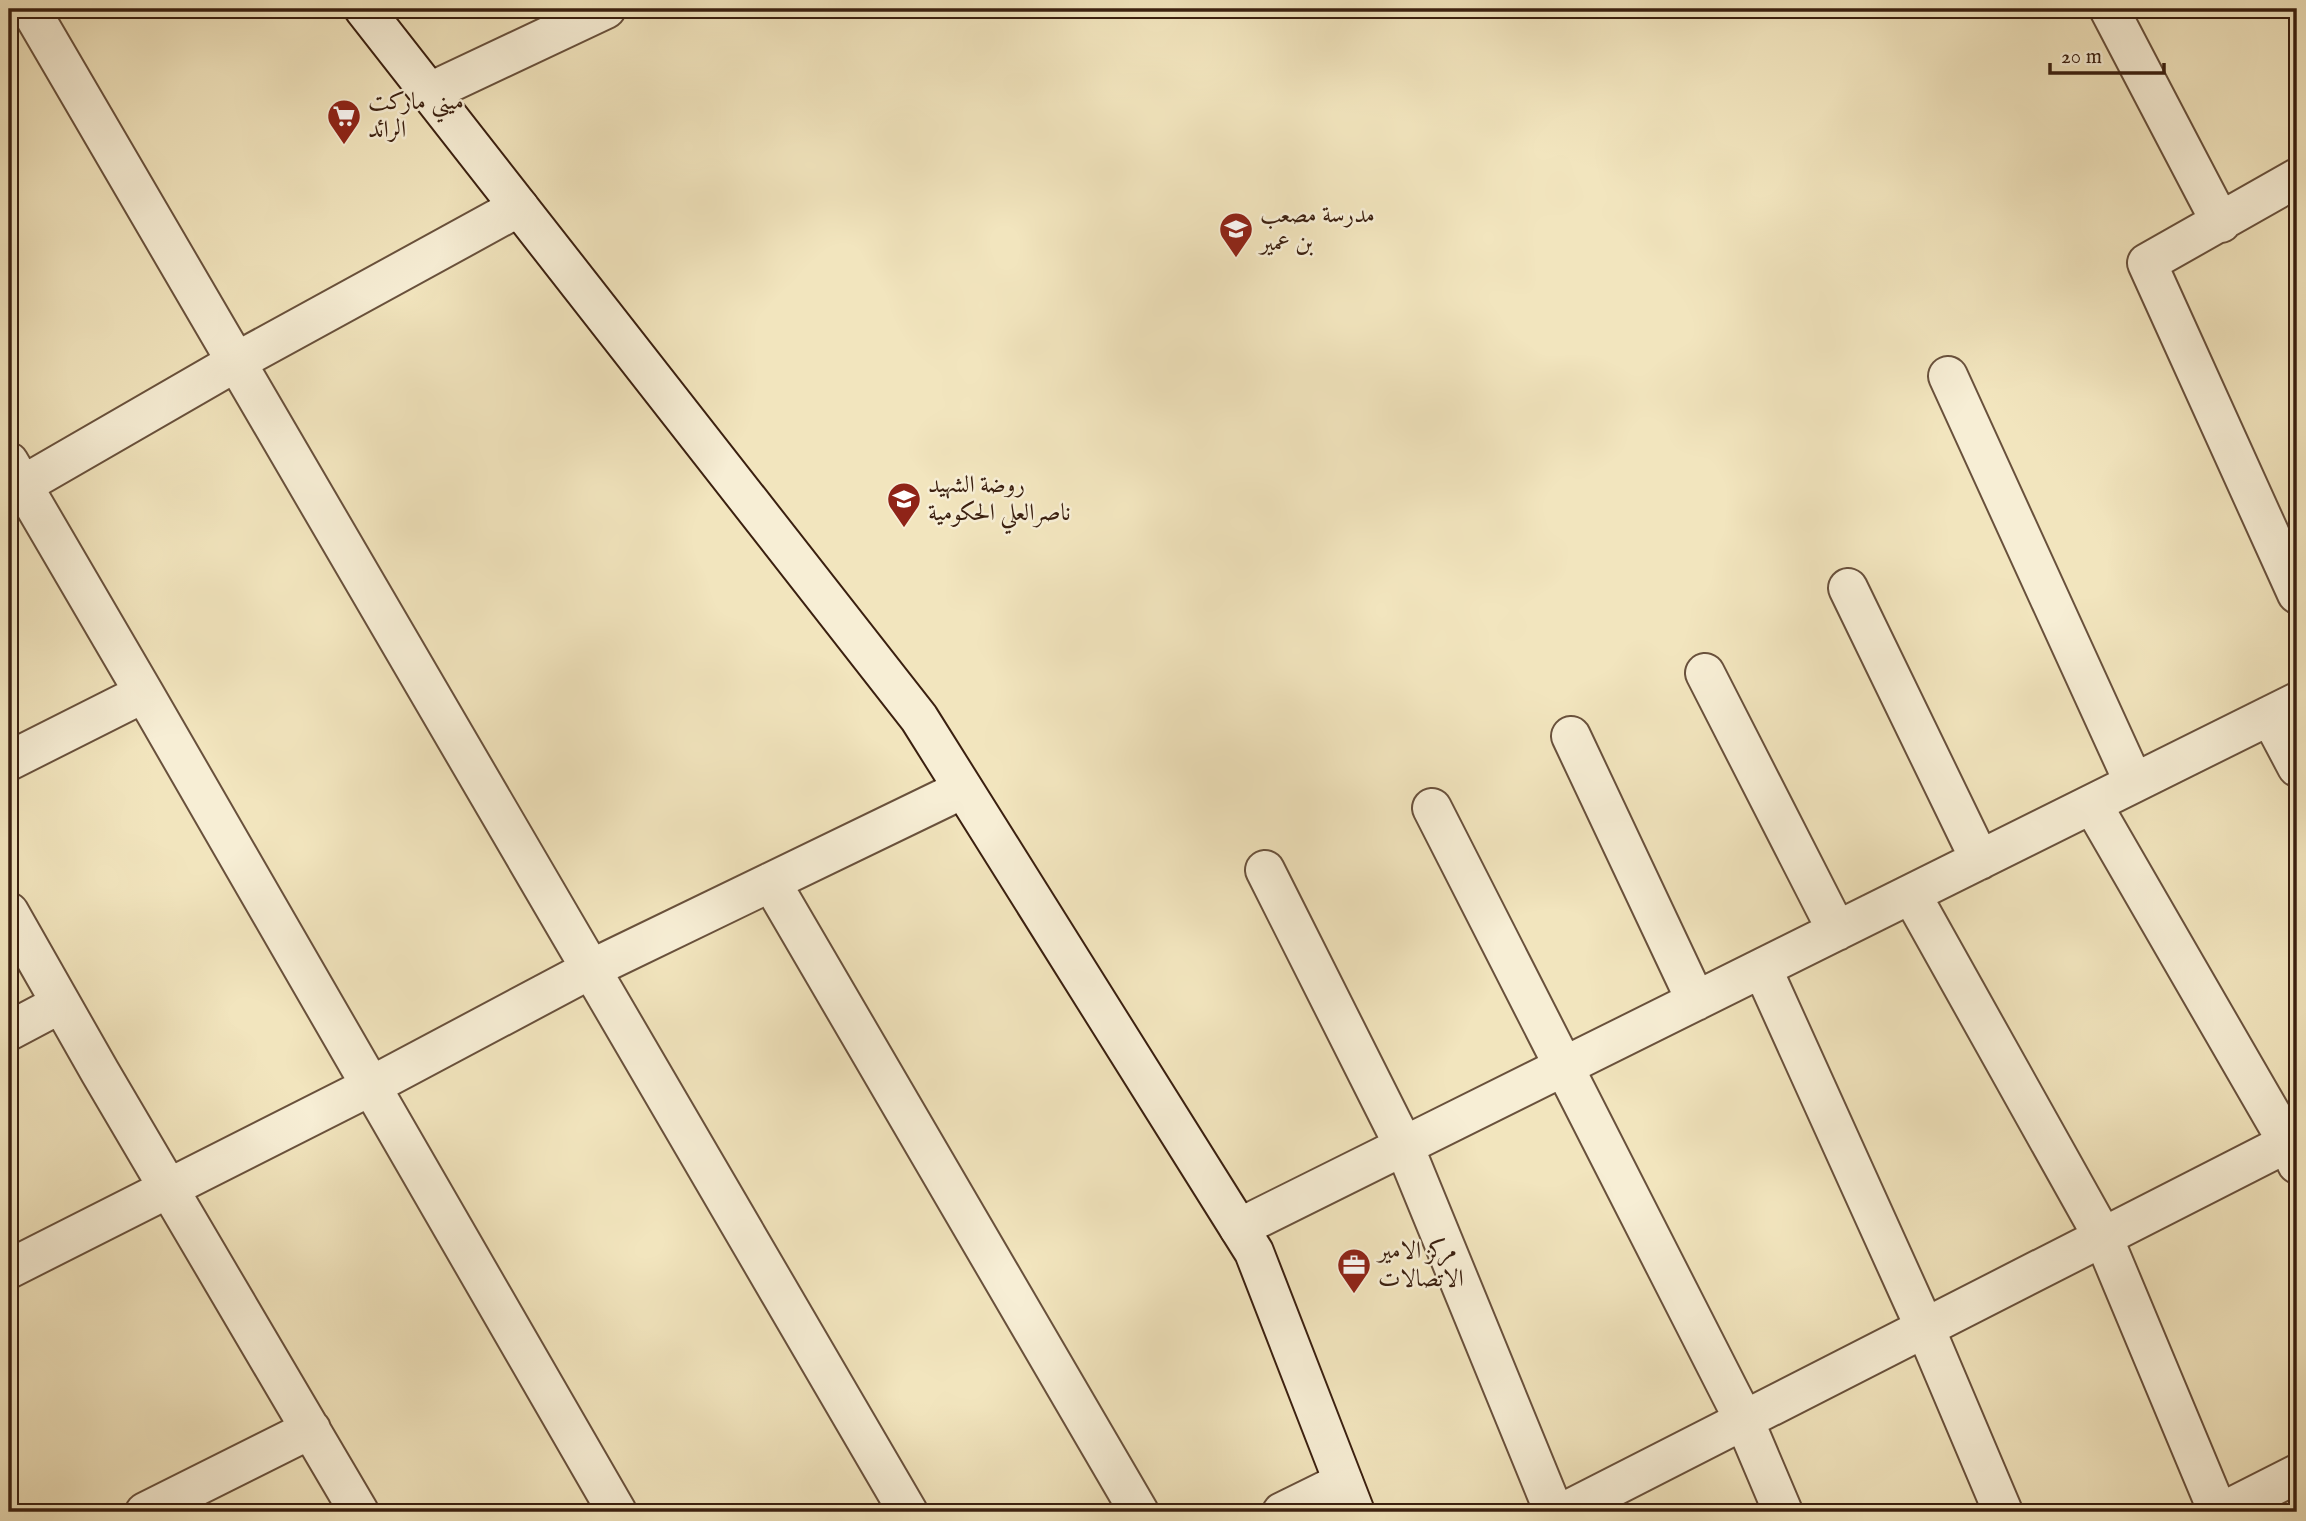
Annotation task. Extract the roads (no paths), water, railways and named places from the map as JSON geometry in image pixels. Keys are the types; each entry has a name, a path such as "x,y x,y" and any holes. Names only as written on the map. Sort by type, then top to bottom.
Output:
{"street":[{"path":"30,9 908,1512"},
{"path":"364,9 919,718 1254,1252 1349,1497 1282,1512"},
{"path":"429,92 606,9"},
{"path":"2109,9 2221,223"},
{"path":"2297,178 2147,263 2297,594"},
{"path":"519,207 13,480 144,693 617,1512"},
{"path":"1948,376 2134,783"},
{"path":"1848,588 1980,860"},
{"path":"1704,673 1837,931"},
{"path":"9,761 144,693"},
{"path":"1239,1228 2283,709 2297,767"},
{"path":"1571,736 1696,1001"},
{"path":"9,1269 371,1086 591,969 964,789"},
{"path":"1564,1512 2103,1237 2294,1148 2092,804"},
{"path":"1432,808 1744,1420 1783,1512"},
{"path":"1265,870 1404,1146 1554,1512"},
{"path":"771,882 1139,1512"},
{"path":"1911,894 2103,1237 2220,1512 2297,1474"},
{"path":"9,912 60,1004 359,1512"},
{"path":"1762,968 1926,1328 2003,1512"},
{"path":"9,1031 60,1004"},
{"path":"145,1512 311,1429"}],"place":[{"name":"ميني ماركت الرائد","path":"344,146"},
{"name":"مدرسة مصعب بن عمير","path":"1236,259"},
{"name":"روضة الشهيد ناصرالعلي الحكومية","path":"904,529"},
{"name":"مركز الامير الاتصالات","path":"1354,1295"}]}
